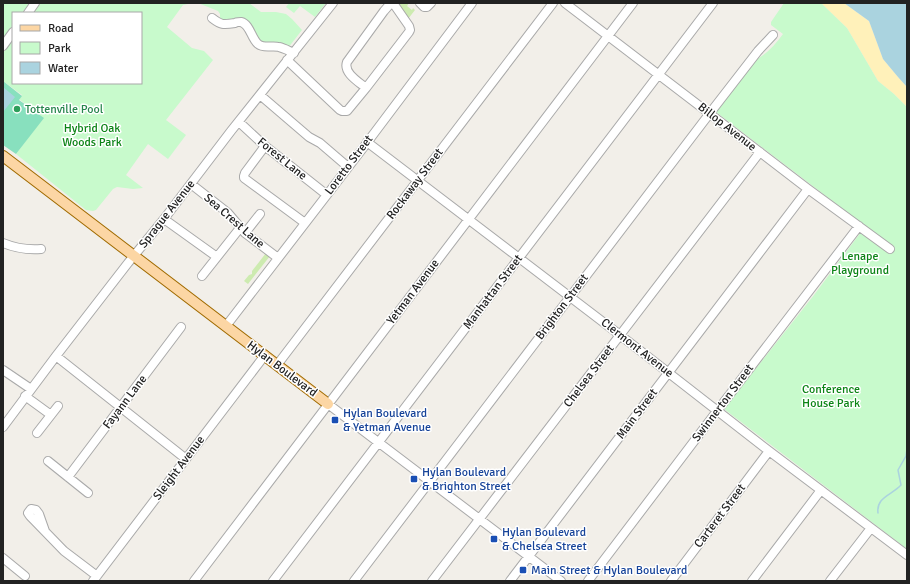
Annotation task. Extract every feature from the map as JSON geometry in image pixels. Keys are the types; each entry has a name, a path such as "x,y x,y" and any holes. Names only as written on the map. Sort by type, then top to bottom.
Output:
{"main road":[{"name":"Hylan Boulevard","path":"3,156 328,404"}],"street":[{"path":"29,12 35,3"},
{"name":"Sprague Avenue","path":"3,427 31,388 333,3"},
{"path":"287,60 342,111 348,110 366,88 410,31 409,26 392,3 384,11 346,65 350,74 366,88"},
{"path":"420,3 424,7 427,7 431,3"},
{"name":"Loretto Street","path":"226,326 472,3"},
{"name":"Rockaway Street","path":"278,365 553,3"},
{"name":"Billop Avenue","path":"565,3 808,189 890,249"},
{"name":"Yetman Avenue","path":"194,581 633,3"},
{"name":"Manhattan Street","path":"273,581 713,3"},
{"path":"212,18 223,25 238,22 243,23 259,45 278,47 294,53"},
{"path":"3,46 12,33"},
{"name":"Brighton Street","path":"354,581 710,113 773,35"},
{"path":"260,95 309,137 320,143 348,167"},
{"name":"Forest Lane","path":"239,122 265,146 326,195"},
{"name":"Clermont Avenue","path":"367,142 620,335 768,451 907,555"},
{"path":"265,146 245,173 245,179 305,223"},
{"name":"Chelsea Street","path":"432,581 760,152"},
{"name":"Sea Crest Lane","path":"190,184 228,213 243,230 278,258"},
{"name":"Main Street","path":"510,581 808,189"},
{"path":"202,276 217,257 260,214"},
{"path":"164,218 217,257"},
{"name":"Swinnerton Street","path":"588,581 859,226"},
{"path":"3,243 18,248 41,249"},
{"name":"Fayann Lane","path":"68,477 181,327"},
{"path":"56,356 186,459"},
{"name":"Sleight Avenue","path":"95,578 265,356"},
{"path":"3,370 31,388"},
{"path":"25,396 51,415"},
{"name":"Hylan Boulevard","path":"328,404 561,581"},
{"path":"37,433 58,406"},
{"name":"Carteret Street","path":"671,581 768,451"},
{"path":"48,461 88,493"},
{"path":"752,581 820,490"},
{"path":"830,581 871,528"},
{"path":"45,531 95,578"},
{"path":"4,561 25,576"}],"green space":[{"path":"3,3 30,3 23,12 12,12 12,26 3,39"},
{"name":"Hybrid Oak Woods Park","path":"41,3 194,3 183,5 167,27 192,48 204,51 213,60 166,120 186,135 168,159 148,144 126,175 143,188 133,189 117,187 113,189 96,210 93,211 86,210 16,154 43,118 19,99 22,95 3,81 3,53 12,40 12,84 142,84 142,12 34,12"},
{"path":"198,3 249,3 261,12 286,14 302,30 288,48 262,42 239,18 224,21 220,18 218,11"},
{"path":"289,3 326,3 315,17 300,6 294,13 286,7"},
{"path":"398,3 409,3 407,6 412,10 413,8 415,10 408,19 399,5"},
{"name":"Conference House Park","path":"784,3 821,3 847,28 878,81 907,107 907,549 724,409 814,295 865,226 716,112 755,60 770,49 783,34 771,25 771,22"},
{"name":"Tottenville Pool","path":"3,81 22,96 19,100 44,118 16,154 3,145"},
{"path":"266,253 270,256 248,284 244,281 249,275 252,274 252,271"}],"sand":[{"path":"821,3 844,3 869,21 883,59 907,87 907,107 878,81 847,28"}],"water":[{"path":"844,3 907,3 907,87 883,59 869,21"},
{"path":"3,87 15,97 3,112"}],"waterway":[{"path":"878,513 879,503 901,485 898,470 906,456 907,449"}],"place":[{"name":"Tottenville Pool","path":"17,109"},
{"name":"Hylan Boulevard & Yetman Avenue","path":"335,420"},
{"name":"Hylan Boulevard & Brighton Street","path":"414,479"},
{"name":"Hylan Boulevard & Chelsea Street","path":"494,539"},
{"name":"Main Street & Hylan Boulevard","path":"523,570"}],"park label":[{"name":"Lenape Playground","path":"860,263"}]}
